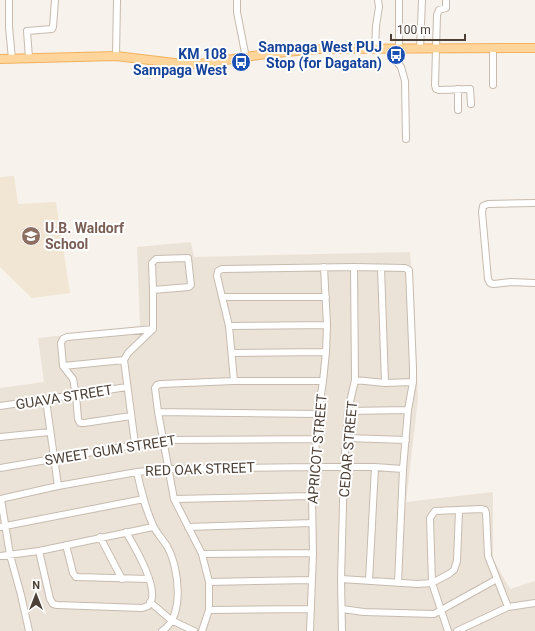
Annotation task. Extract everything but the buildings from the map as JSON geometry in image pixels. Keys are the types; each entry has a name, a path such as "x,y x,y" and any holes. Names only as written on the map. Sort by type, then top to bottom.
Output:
{"main road":[{"path":"0,59 116,56 183,64 199,64 266,54 310,50 535,48"}],"street":[{"path":"10,0 8,27 12,59"},
{"path":"30,58 27,31 52,29 54,0"},
{"path":"116,56 117,0"},
{"path":"237,0 246,58"},
{"path":"375,49 378,0"},
{"path":"399,0 394,59 401,67 405,81 406,139"},
{"path":"420,49 422,0"},
{"path":"446,0 446,8 439,10 437,15 436,89 470,89 471,104"},
{"path":"493,49 493,85"},
{"path":"458,89 458,110"},
{"path":"535,203 488,204 483,206 482,212 488,279 490,283 535,283"},
{"path":"135,444 124,360 128,353 152,329 153,260 188,258 191,285 188,288 153,290"},
{"path":"234,381 229,326 217,276 218,271 222,269 324,267 405,268 409,270 413,382 408,410 403,469 398,583"},
{"name":"APRICOT STREET","path":"310,631 313,553 312,496 318,414 326,352 327,325 324,267"},
{"name":"CEDAR STREET","path":"342,631 341,579 344,467 348,410 355,380 354,267"},
{"path":"381,268 385,383"},
{"path":"223,297 326,297"},
{"path":"229,326 327,325"},
{"path":"131,416 84,424 80,423 78,419 73,379 64,366 61,343 63,339 67,337 152,329"},
{"path":"232,354 326,352"},
{"path":"64,366 124,360"},
{"path":"355,380 385,383 413,382"},
{"path":"202,631 209,610 209,582 202,554 174,499 155,388 157,385 161,384 234,381 323,381"},
{"name":"GUAVA STREET","path":"0,406 76,396 127,387"},
{"path":"46,400 58,486"},
{"path":"348,410 408,410"},
{"path":"158,412 318,414"},
{"path":"0,437 50,432"},
{"path":"347,438 406,440"},
{"name":"SWEET GUM STREET","path":"0,468 163,440 316,439"},
{"name":"RED OAK STREET","path":"1,499 58,486 137,472 168,469 315,466 403,469"},
{"path":"369,581 375,467"},
{"path":"137,472 153,527 168,548 173,559 178,589 178,604 171,620 162,631"},
{"path":"174,499 312,496"},
{"path":"1,499 3,526 22,595 29,631"},
{"path":"3,526 70,512 144,500"},
{"path":"341,579 398,583 432,583 454,570 457,561 459,510"},
{"path":"448,631 432,583 430,518 435,511 485,510 488,556 508,606"},
{"path":"188,527 312,524"},
{"path":"0,556 39,551 153,527"},
{"path":"39,551 50,600 55,605 142,608 148,606 150,602 151,591 148,571 126,532"},
{"path":"100,537 122,578"},
{"path":"66,545 73,573 76,577 149,579"},
{"path":"202,554 313,553"},
{"path":"342,609 364,612 434,614 497,579"},
{"path":"209,582 311,580"},
{"path":"150,602 171,620 194,631"},
{"path":"457,631 508,606 535,603"},
{"path":"209,610 311,609"}],"shaded area":[{"name":"U.B. Waldorf School","path":"14,176 18,204 56,202 70,293 32,298 0,267 0,177"},
{"path":"191,242 194,257 410,252 418,399 406,502 493,492 493,559 510,589 535,581 535,631 0,631 0,388 44,382 38,338 140,327 137,247"}],"place":[{"name":"Sampaga West PUJ Stop (for Dagatan)","path":"396,55"},
{"name":"KM 108 Sampaga West","path":"241,62"},
{"name":"U.B. Waldorf School","path":"31,236"}]}
